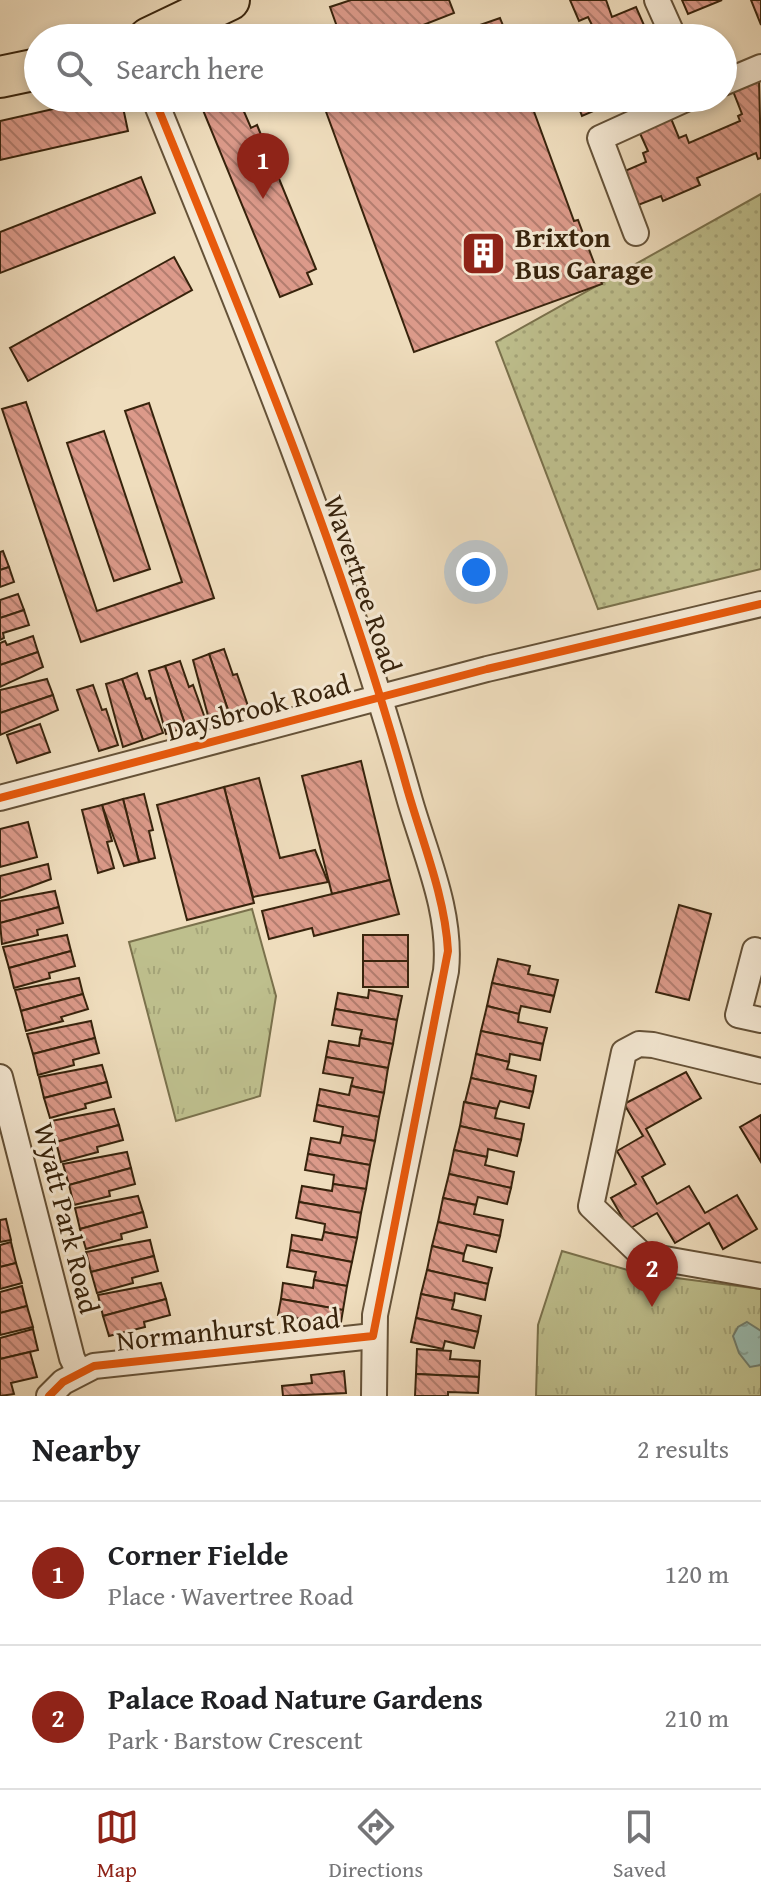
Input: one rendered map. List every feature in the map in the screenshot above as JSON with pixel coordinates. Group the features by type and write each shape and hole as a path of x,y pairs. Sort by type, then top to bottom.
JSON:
{"highway":[{"path":"178,24 229,0"},
{"path":"0,77 24,72"}],"street":[{"path":"657,0 668,24"},
{"path":"737,77 761,67"},
{"name":"Wavertree Road","path":"160,112 242,313 380,698 442,910 448,951 373,1336 374,1396"},
{"path":"636,233 600,138 657,112"},
{"name":"Daysbrook Road","path":"0,798 380,698 761,604"},
{"path":"755,950 738,1015 761,1020"},
{"path":"761,1071 653,1045 639,1044 624,1052 591,1206 642,1255 761,1276"},
{"name":"Wyatt Park Road","path":"0,1077 72,1358 79,1372"},
{"name":"Normanhurst Road","path":"49,1396 79,1372 111,1363 373,1336"}],"green space":[{"path":"761,194 761,569 598,609 496,342"},
{"path":"252,909 276,996 260,1096 176,1121 129,942"},
{"path":"562,1251 638,1273 761,1289 761,1396 536,1396 538,1325"}],"water":[{"path":"747,1322 761,1331 761,1365 750,1367 739,1353 733,1336 738,1327"}],"building":[{"path":"351,0 449,0 454,13 426,24 336,24 330,7"},
{"path":"570,0 606,0 612,17 636,7 643,24 592,24 588,17 579,21"},
{"path":"682,0 722,0 688,14"},
{"path":"751,0 761,0 761,25"},
{"path":"500,18 502,24 483,24"},
{"path":"759,80 761,158 758,159 756,153 697,178 700,185 663,201 661,196 633,207 618,174 646,162 643,153 648,151 638,129 670,116 679,138 686,135 689,143 740,121 738,116 742,114 737,89"},
{"path":"40,112 124,112 128,131 0,160 0,121"},
{"path":"204,112 244,112 251,128 257,125 316,269 307,273 312,284 280,297"},
{"name":"Brixton Bus Garage","path":"326,112 534,112 574,221 578,220 602,284 414,352"},
{"path":"141,177 155,213 0,273 0,232"},
{"path":"174,257 192,290 28,381 10,348"},
{"path":"26,402 97,611 182,582 125,411 149,403 214,598 81,642 2,409"},
{"path":"104,431 150,569 114,581 67,443"},
{"path":"3,551 9,567 0,570 0,552"},
{"path":"9,567 14,582 0,587 0,570"},
{"path":"18,594 24,610 0,618 0,600"},
{"path":"24,610 29,625 3,633 4,638 0,640 0,618"},
{"path":"33,636 38,652 0,665 0,643 5,641 7,645"},
{"path":"224,649 249,709 230,716 209,654"},
{"path":"38,652 43,667 0,687 0,665"},
{"path":"209,654 230,716 210,723 193,660"},
{"path":"180,661 206,721 186,727 165,666"},
{"path":"165,666 186,727 166,734 149,671"},
{"path":"137,673 163,733 143,740 122,679"},
{"path":"47,679 53,695 0,713 0,690"},
{"path":"122,679 143,740 123,747 106,684"},
{"path":"93,685 102,710 106,709 118,745 99,751 77,690"},
{"path":"53,695 58,710 0,735 0,713"},
{"path":"40,724 50,752 17,763 7,735"},
{"path":"361,761 390,880 332,894 302,776"},
{"path":"259,778 280,858 315,850 328,882 253,897 224,787"},
{"path":"224,787 254,903 187,920 157,805"},
{"path":"144,794 153,830 149,831 155,858 139,862 123,799"},
{"path":"123,799 139,862 124,866 102,805"},
{"path":"102,805 112,841 107,842 114,868 98,873 82,810"},
{"path":"28,822 37,857 0,867 0,829"},
{"path":"48,864 51,879 0,898 0,876"},
{"path":"390,880 399,914 314,936 312,928 269,939 262,911"},
{"path":"55,891 59,907 0,923 0,901"},
{"path":"679,905 711,914 689,1000 656,992"},
{"path":"59,907 63,923 37,930 38,935 2,944 0,923"},
{"path":"67,935 71,951 9,968 3,947"},
{"path":"363,935 408,935 408,961 363,961"},
{"path":"71,951 75,966 49,973 50,978 14,988 9,968"},
{"path":"498,959 530,966 528,974 558,980 554,996 492,983"},
{"path":"363,961 408,961 408,987 363,987"},
{"path":"79,978 83,994 21,1011 15,990"},
{"path":"492,983 554,996 550,1012 521,1006 519,1014 487,1006"},
{"path":"369,990 402,996 397,1020 335,1009 338,993 368,998"},
{"path":"83,994 88,1009 61,1017 63,1021 26,1031 21,1011"},
{"path":"487,1006 519,1014 518,1022 547,1028 543,1044 481,1031"},
{"path":"335,1009 397,1020 393,1044 360,1038 362,1030 332,1025"},
{"path":"91,1021 95,1038 33,1054 27,1034"},
{"path":"481,1031 543,1044 540,1060 510,1054 509,1062 476,1054"},
{"path":"95,1038 99,1053 73,1060 74,1065 38,1075 33,1054"},
{"path":"360,1038 393,1044 388,1068 326,1057 329,1041 359,1046"},
{"path":"476,1054 509,1062 507,1069 536,1076 533,1092 471,1078"},
{"path":"326,1057 388,1068 384,1093 351,1086 353,1078 323,1073"},
{"path":"102,1065 107,1082 44,1098 39,1077"},
{"path":"686,1072 701,1098 646,1129 665,1164 642,1177 657,1204 689,1186 705,1213 737,1195 757,1229 723,1249 709,1223 675,1243 657,1213 629,1229 611,1198 636,1184 617,1151 643,1136 624,1104"},
{"path":"471,1078 533,1092 529,1108 500,1101 497,1109 465,1102"},
{"path":"107,1082 111,1097 50,1118 44,1098"},
{"path":"351,1086 384,1093 379,1117 317,1105 320,1089 349,1095"},
{"path":"464,1102 497,1109 495,1118 524,1124 521,1140 460,1126"},
{"path":"317,1105 379,1117 375,1141 342,1135 343,1127 314,1121"},
{"path":"114,1109 119,1125 56,1142 51,1121"},
{"path":"761,1115 761,1162 740,1127"},
{"path":"119,1125 123,1140 97,1147 98,1152 61,1162 56,1142"},
{"path":"460,1126 521,1140 517,1156 488,1149 487,1157 454,1150"},
{"path":"342,1135 375,1141 370,1165 308,1154 311,1138 340,1143"},
{"path":"454,1150 487,1157 485,1165 514,1172 511,1188 449,1174"},
{"path":"127,1152 131,1168 69,1185 63,1164"},
{"path":"308,1154 370,1165 366,1189 333,1184 334,1175 305,1170"},
{"path":"131,1168 135,1184 109,1191 110,1196 74,1205 69,1185"},
{"path":"449,1174 511,1188 507,1204 478,1197 476,1205 443,1198"},
{"path":"333,1184 366,1189 361,1213 299,1202 302,1186 332,1191"},
{"path":"138,1196 143,1212 80,1229 75,1208"},
{"path":"443,1198 476,1205 474,1214 503,1220 500,1236 438,1222"},
{"path":"299,1202 361,1213 357,1238 324,1232 325,1224 296,1218"},
{"path":"143,1212 147,1227 121,1234 122,1239 86,1249 80,1229"},
{"path":"6,1219 11,1240 0,1242 0,1220"},
{"path":"438,1222 500,1236 496,1252 467,1245 464,1254 432,1246"},
{"path":"324,1232 357,1238 352,1262 290,1250 292,1235 322,1240"},
{"path":"150,1240 154,1256 91,1272 86,1252"},
{"path":"11,1242 16,1263 0,1267 0,1245"},
{"path":"432,1246 464,1254 463,1261 492,1268 488,1284 427,1270"},
{"path":"290,1250 352,1262 347,1286 314,1280 316,1272 287,1267"},
{"path":"154,1256 158,1271 132,1278 133,1283 97,1293 91,1272"},
{"path":"16,1263 22,1283 0,1289 0,1267"},
{"path":"427,1270 488,1284 485,1300 455,1293 454,1301 421,1294"},
{"path":"314,1280 347,1286 343,1310 281,1299 283,1283 313,1288"},
{"path":"161,1283 166,1299 103,1316 98,1295"},
{"path":"22,1286 27,1306 0,1313 0,1292"},
{"path":"421,1294 454,1301 452,1309 481,1316 478,1332 416,1318"},
{"path":"166,1299 170,1315 144,1322 145,1327 109,1336 103,1316"},
{"path":"281,1299 343,1310 339,1334 306,1328 307,1320 278,1315"},
{"path":"27,1306 33,1327 0,1335 0,1313"},
{"path":"416,1318 478,1332 474,1348 445,1341 443,1349 411,1342"},
{"path":"33,1329 38,1350 0,1359 0,1338"},
{"path":"417,1349 451,1351 450,1359 480,1361 479,1377 416,1374"},
{"path":"30,1352 37,1377 11,1383 14,1394 0,1396 0,1359"},
{"path":"344,1371 346,1393 283,1396 282,1386 312,1383 311,1375"},
{"path":"416,1374 479,1377 478,1393 448,1392 448,1396 415,1396"}],"cycle path":[{"path":"49,1396 63,1382 94,1366 373,1336 448,951 442,908 431,865 351,607 289,436 160,112"},
{"path":"0,798 487,669 761,604"}],"place":[{"name":"Corner Fielde","path":"263,199"},
{"name":"Brixton Bus Garage","path":"484,253"},
{"name":"Palace Road Nature Gardens","path":"652,1307"}]}
